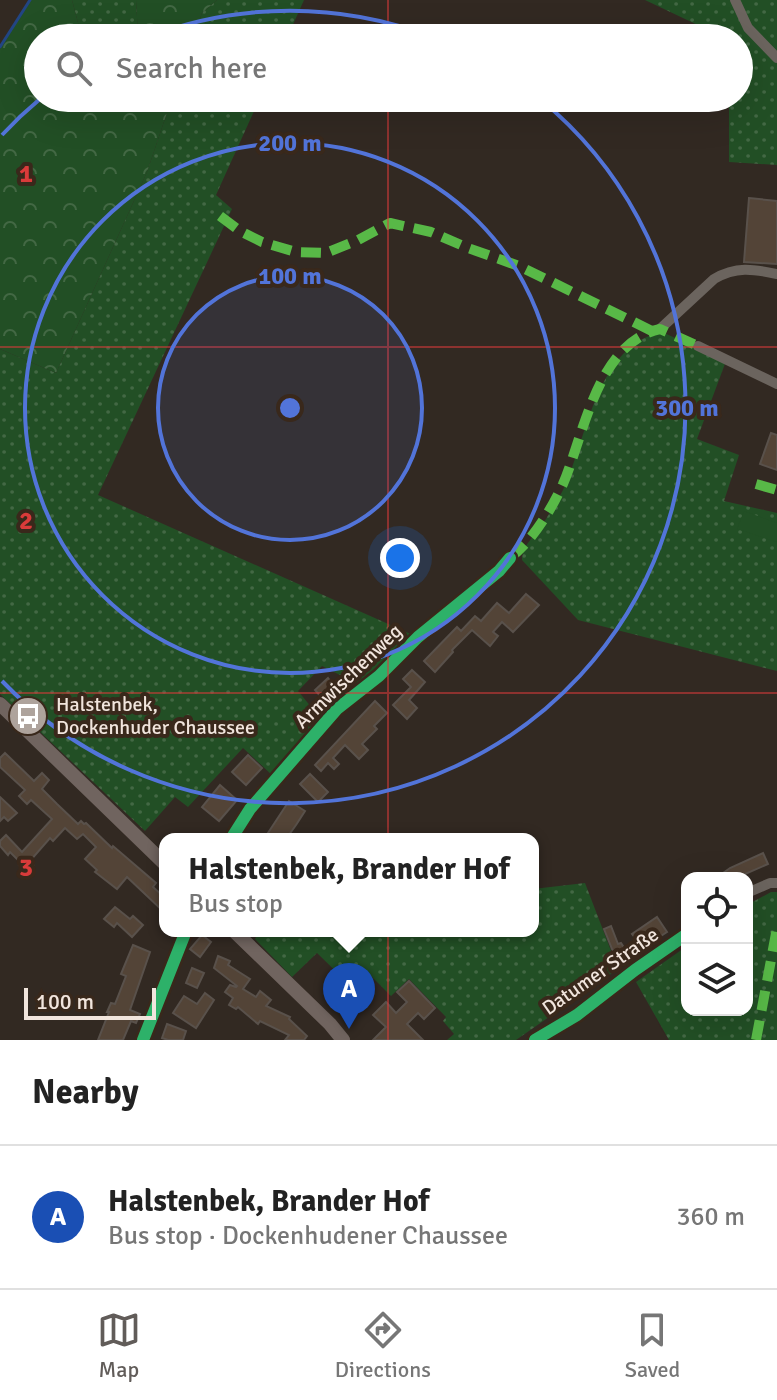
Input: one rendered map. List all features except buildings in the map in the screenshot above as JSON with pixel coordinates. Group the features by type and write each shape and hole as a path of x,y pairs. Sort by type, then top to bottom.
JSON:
{"main road":[{"path":"0,704 159,858"},
{"path":"240,937 343,1040"}],"street":[{"path":"735,0 746,24"},
{"path":"753,33 777,58"},
{"path":"660,329 724,273 743,269 777,274"},
{"path":"698,346 777,384"},
{"name":"Armwischenweg","path":"235,833 250,809 337,709 379,676 418,637 499,571 510,558"},
{"path":"753,890 777,883"},
{"path":"143,1040 184,937"},
{"name":"Datumer Straße","path":"535,1040 577,1015 681,938"}],"green space":[{"path":"30,0 72,0 78,24 24,24 24,112 167,112 147,172 56,373 0,349 0,49"},
{"path":"72,0 136,0 137,24 78,24"},
{"path":"136,0 217,0 202,13 198,24 137,24"},
{"path":"217,0 304,0 293,24 198,24 202,13"},
{"path":"645,0 777,0 777,165 729,162 729,112 753,112 753,24 696,24"},
{"path":"167,112 254,112 216,195 232,209 98,495 413,635 360,685 322,666 298,691 321,719 272,775 243,748 188,807 175,797 145,831 0,694 0,349 56,373 147,172"},
{"path":"662,332 726,361 697,439 739,455 724,501 777,513 777,671 578,620 522,560 527,545 565,486 597,396 609,374 623,355 640,340"},
{"path":"744,511 777,523 777,542 737,529"},
{"path":"585,883 618,969 516,1040 447,1040 454,1034 443,1021 446,1017 409,979 391,996 366,971 350,985 317,953 292,977 255,939 539,937 539,888"},
{"path":"777,892 777,1040 669,1040 636,982 681,950 681,1016 753,1016 753,902"}],"waterway":[{"path":"0,47 30,0"}],"marked path":[{"path":"220,216 262,242 296,252 326,253 390,223 431,232 519,266 652,331"},
{"path":"510,558 534,534 553,504 596,393 621,352 639,338 660,329 698,346"},
{"path":"756,484 777,490"},
{"path":"756,1040 777,928"}],"cycle path":[{"path":"235,833 250,809 337,709 379,676 418,637 499,571 510,558"},
{"path":"143,1040 184,937"},
{"path":"535,1040 577,1015 681,938"}],"place":[{"name":"Halstenbek, Dockenhuder Chaussee","path":"28,716"},
{"name":"Halstenbek, Brander Hof","path":"349,1029"}]}
